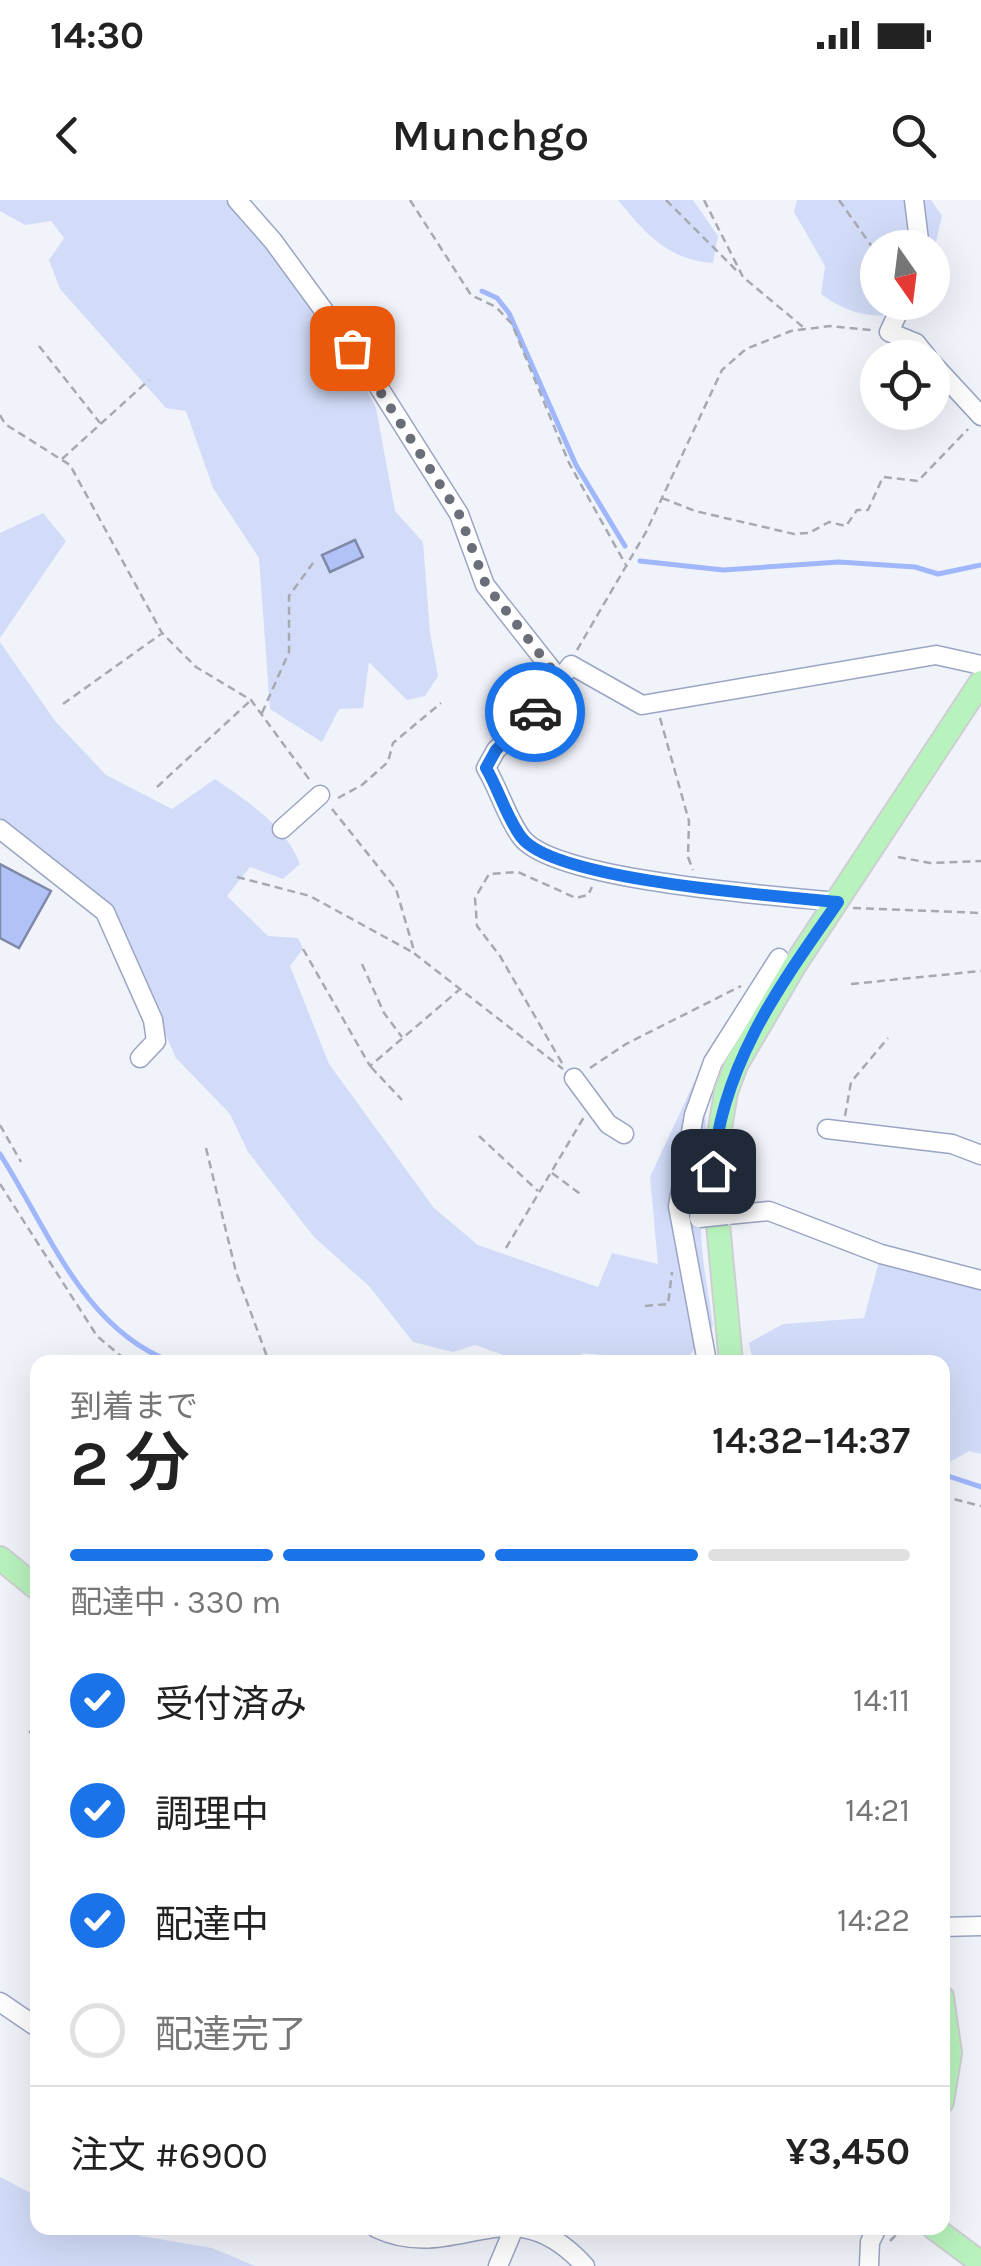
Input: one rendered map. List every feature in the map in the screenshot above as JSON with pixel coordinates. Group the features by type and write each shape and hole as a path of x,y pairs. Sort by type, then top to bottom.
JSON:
{"main road":[{"path":"730,1355 713,1171 716,1131 736,1064 796,963 981,679"},
{"path":"0,1558 30,1582"},
{"path":"944,2235 981,2262"}],"street":[{"path":"236,200 273,240 371,376 459,514 486,585 566,673 642,704 936,654 981,679"},
{"path":"914,200 918,230"},
{"path":"895,320 889,332 909,340"},
{"path":"950,383 981,418"},
{"path":"566,673 533,715 496,750 486,768 522,838 545,856 684,887 838,902"},
{"path":"282,829 324,799"},
{"path":"0,829 106,912 154,1020 156,1041 140,1058"},
{"path":"706,1355 678,1206 694,1115 713,1062 779,958"},
{"path":"574,1078 608,1124 624,1134"},
{"path":"826,1129 952,1144 981,1155"},
{"path":"679,1220 768,1211 881,1254 981,1280"},
{"path":"950,1927 981,1926"},
{"path":"0,2002 30,2023"},
{"path":"389,2235 410,2247 442,2250 491,2235"},
{"path":"498,2266 511,2235"},
{"path":"545,2235 568,2247 585,2266"},
{"path":"869,2266 874,2235"}],"path":[{"path":"410,200 471,295 496,307 512,324 569,463 627,568"},
{"path":"666,200 743,278 804,328"},
{"path":"704,200 743,278"},
{"path":"839,200 860,230"},
{"path":"566,673 582,637 627,568 722,370 746,349 804,328 830,326 889,332"},
{"path":"39,346 101,424"},
{"path":"60,460 149,380"},
{"path":"0,415 5,424 70,466 162,633 196,667 251,700 262,714 396,889 415,954"},
{"path":"662,498 696,511 794,534 809,533 820,524 846,526 857,510 868,510 873,505 882,477 918,481 953,440 981,418"},
{"path":"262,714 289,652 290,596 313,563"},
{"path":"63,704 162,633"},
{"path":"158,788 251,700"},
{"path":"324,799 362,785 388,762 393,743 441,703"},
{"path":"656,704 689,820 688,857 695,873"},
{"path":"898,857 930,863 981,861"},
{"path":"237,876 310,896 415,954 566,1071 545,1030 477,926 475,898 489,874 518,872 576,898 588,895 604,869"},
{"path":"838,902 862,912 981,913"},
{"path":"303,949 370,1066 402,1100"},
{"path":"362,964 384,1014 402,1038"},
{"path":"851,984 981,972"},
{"path":"574,1078 626,1044 742,986 750,974"},
{"path":"370,1066 460,989"},
{"path":"850,1131 843,1112 852,1082 888,1038"},
{"path":"506,1248 592,1102"},
{"path":"0,1125 21,1162"},
{"path":"479,1136 540,1192"},
{"path":"206,1148 236,1272 266,1355"},
{"path":"551,1172 583,1196"},
{"path":"0,1184 97,1336 120,1355"},
{"path":"644,1306 668,1304 672,1270"},
{"path":"950,1498 981,1506"},
{"path":"886,2250 897,2235"}],"shaded area":[{"path":"0,200 229,200 286,269 346,353 376,408 395,511 423,542 430,633 438,676 425,696 407,700 369,662 363,708 339,709 322,742 270,709 259,558 213,488 186,411 166,408 60,289 49,260 64,238 51,221 25,225 0,211"},
{"path":"618,200 693,200 718,236 713,263 683,257 659,243"},
{"path":"797,200 931,200 942,216 939,230 860,230 860,313 821,294 825,266 794,212"},
{"path":"43,513 66,541 0,638 0,533"},
{"path":"0,642 55,721 106,775 172,809 215,779 264,816 285,838 300,864 283,879 250,867 227,896 268,936 298,938 303,949 290,966 329,1064 434,1208 478,1245 598,1287 612,1253 658,1264 650,1177 697,1076 703,1093 706,1132 702,1244 713,1326 690,1355 504,1355 475,1345 453,1352 413,1342 369,1286 314,1237 248,1152 230,1114 176,1058 110,909 0,818"},
{"path":"881,1254 981,1280 981,1454 969,1451 950,1462 950,1355 752,1355 749,1343 783,1324 864,1318"},
{"path":"0,2177 30,2192 30,2235 138,2235 212,2248 255,2266 0,2266"}],"building":[{"path":"355,540 363,557 330,572 322,555"},
{"path":"0,864 51,891 19,948 0,938"}],"waterway":[{"path":"482,291 497,298 509,313 576,465 625,546"},
{"path":"640,561 723,570 839,562 915,567 938,574 981,565"},
{"path":"0,1154 52,1244 91,1301 114,1326 158,1355"},
{"path":"950,1477 981,1487"}],"way so far":[{"path":"352,348 459,514 486,585 560,680 535,712"}],"route":[{"path":"535,712 496,750 486,768 522,838 545,856 684,887 838,902 796,963 736,1064 716,1131 713,1171"}]}
